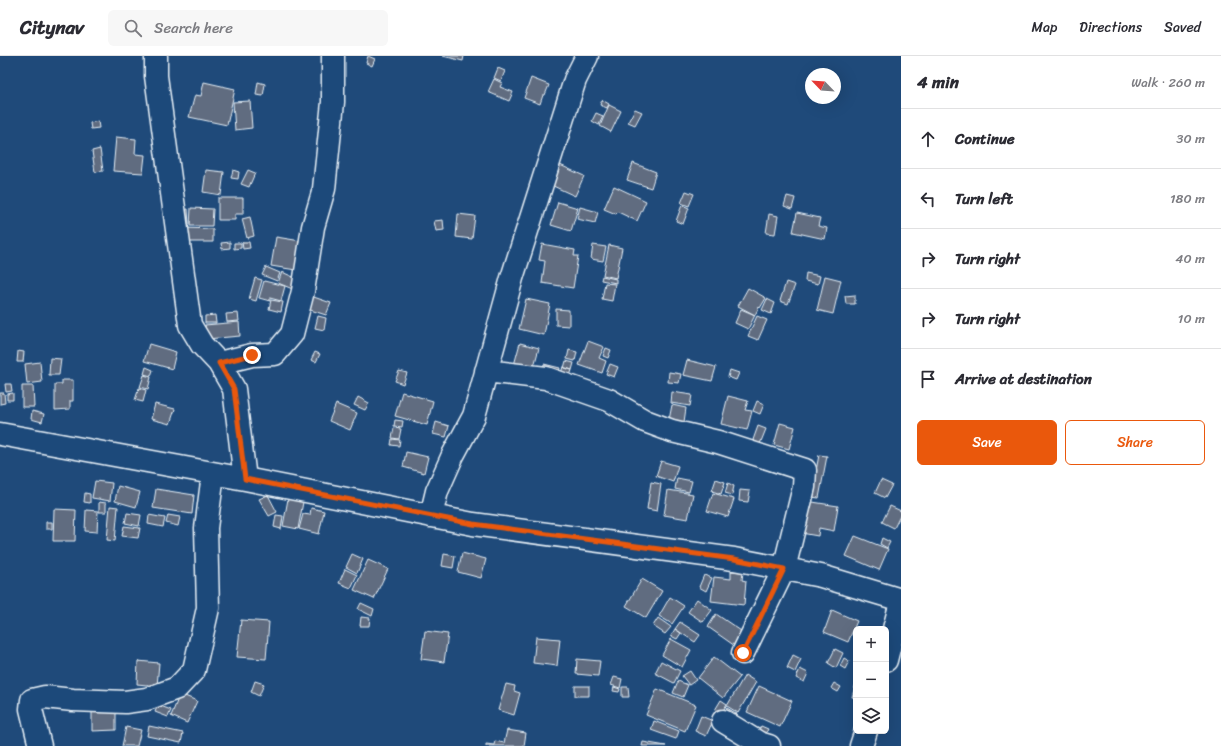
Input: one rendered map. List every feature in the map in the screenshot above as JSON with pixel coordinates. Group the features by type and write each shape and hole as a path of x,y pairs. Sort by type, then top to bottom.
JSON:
{"street":[{"path":"156,56 156,76 190,325 202,345 219,363 234,389 245,479"},
{"path":"219,363 252,355 275,354 292,334 303,291 313,227 324,189 333,102 333,56"},
{"path":"432,516 437,491 453,455 474,416 512,278 575,80 587,56"},
{"path":"486,371 546,378 609,400 645,421 718,442 805,470 804,487 784,569 743,653"},
{"path":"0,434 245,479 473,524 734,559 821,576 901,601 889,648"},
{"path":"40,746 31,709 32,700 45,697 73,700 125,702 148,699 177,688 194,670 208,608 206,528 213,474"},
{"path":"722,721 759,743 769,746"},
{"path":"861,746 865,734"}],"building":[{"path":"368,56 375,59 372,66 366,63"},
{"path":"443,56 464,56 463,61"},
{"path":"498,68 505,71 501,81 494,78"},
{"path":"531,78 549,85 540,104 524,98"},
{"path":"494,79 502,83 500,87 513,92 509,101 488,92"},
{"path":"204,82 235,89 227,125 189,117 195,95 201,96"},
{"path":"258,82 265,84 263,96 256,95"},
{"path":"602,100 609,104 607,108 600,105"},
{"path":"250,101 252,128 235,130 233,102"},
{"path":"609,105 621,111 611,132 600,126"},
{"path":"635,109 642,112 635,125 628,122"},
{"path":"596,113 603,116 599,125 592,121"},
{"path":"98,121 99,128 91,129 90,123"},
{"path":"116,137 136,139 135,154 145,155 143,173 113,171"},
{"path":"100,149 103,171 95,172 92,151"},
{"path":"633,163 656,172 651,188 627,180"},
{"path":"560,165 584,176 575,196 551,185"},
{"path":"206,170 224,172 221,195 203,192"},
{"path":"233,170 239,172 238,179 231,178"},
{"path":"248,170 255,173 249,187 241,184"},
{"path":"614,186 646,201 637,221 618,212 616,214 604,209"},
{"path":"686,191 694,194 689,206 681,203"},
{"path":"787,196 795,198 792,209 784,206"},
{"path":"218,198 243,198 243,214 235,214 235,220 218,220"},
{"path":"558,202 578,208 571,231 551,225"},
{"path":"682,205 689,208 683,224 676,221"},
{"path":"580,207 598,212 595,223 577,219"},
{"path":"191,208 213,209 212,226 190,226"},
{"path":"188,209 189,225 183,225 183,210"},
{"path":"797,213 820,218 818,226 827,228 825,239 793,232"},
{"path":"458,214 475,216 472,239 456,237"},
{"path":"769,214 778,216 775,234 766,233"},
{"path":"250,217 254,236 247,238 242,219"},
{"path":"443,220 444,230 436,231 434,221"},
{"path":"184,228 213,229 213,242 184,242"},
{"path":"276,237 301,241 296,270 271,266"},
{"path":"230,242 230,248 222,249 221,243"},
{"path":"242,242 249,242 250,248 243,249"},
{"path":"234,243 241,243 241,248 234,249"},
{"path":"542,244 575,250 574,256 578,256 573,288 542,283 545,261 539,260"},
{"path":"593,245 606,247 603,261 591,259"},
{"path":"609,245 622,248 616,278 603,275"},
{"path":"266,267 280,273 277,281 262,275"},
{"path":"282,272 300,280 295,290 278,283"},
{"path":"806,273 820,276 818,284 805,281"},
{"path":"602,276 616,279 616,283 601,280"},
{"path":"825,276 841,280 833,314 817,310"},
{"path":"255,278 262,280 256,301 249,299"},
{"path":"264,281 285,286 281,301 270,298 270,301 259,298"},
{"path":"786,282 795,285 788,304 780,301"},
{"path":"605,283 615,284 612,301 602,299"},
{"path":"748,288 766,298 755,315 738,306"},
{"path":"305,294 331,303 326,315 301,307"},
{"path":"855,295 855,304 846,304 845,296"},
{"path":"526,299 550,304 544,335 519,329"},
{"path":"767,299 775,303 771,314 762,310"},
{"path":"271,300 283,302 281,312 269,309"},
{"path":"556,309 569,310 569,326 556,325"},
{"path":"741,309 755,315 748,329 735,323"},
{"path":"238,313 239,321 227,322 226,314"},
{"path":"215,315 216,323 205,323 205,316"},
{"path":"318,316 326,318 324,330 315,328"},
{"path":"757,316 767,320 758,340 748,336"},
{"path":"239,322 240,336 207,339 205,325"},
{"path":"588,341 604,347 599,358 606,361 602,373 579,365"},
{"path":"520,343 539,348 533,370 514,365"},
{"path":"149,344 176,352 172,369 144,361"},
{"path":"606,348 611,350 608,358 603,356"},
{"path":"569,350 577,352 575,361 567,359"},
{"path":"18,351 24,352 23,362 17,362"},
{"path":"315,352 320,354 316,362 311,360"},
{"path":"50,358 61,359 59,375 49,375"},
{"path":"687,360 716,367 712,381 683,375"},
{"path":"566,361 574,363 572,370 564,368"},
{"path":"40,362 42,382 27,384 25,364"},
{"path":"544,364 560,368 558,375 542,371"},
{"path":"610,364 618,367 614,377 606,374"},
{"path":"146,367 153,370 151,376 144,374"},
{"path":"563,367 572,370 569,379 560,376"},
{"path":"730,370 739,373 736,380 728,377"},
{"path":"399,371 407,373 403,384 395,381"},
{"path":"669,372 681,374 679,383 668,382"},
{"path":"144,375 151,377 148,389 140,387"},
{"path":"62,380 73,380 73,401 70,401 70,409 55,410 55,384 62,384"},
{"path":"5,384 11,384 12,391 6,392"},
{"path":"22,386 33,386 34,407 22,407"},
{"path":"139,388 146,390 143,402 135,400"},
{"path":"402,392 433,401 427,425 395,416"},
{"path":"672,392 692,395 690,406 671,403"},
{"path":"0,393 4,393 5,403 0,404"},
{"path":"13,393 13,400 7,400 7,394"},
{"path":"728,396 748,401 745,410 752,411 747,430 721,424"},
{"path":"358,397 369,403 365,410 354,405"},
{"path":"757,401 764,404 760,414 753,411"},
{"path":"155,404 175,409 170,424 151,419"},
{"path":"336,404 357,413 350,430 329,421"},
{"path":"672,405 686,408 684,422 669,420"},
{"path":"32,411 44,414 42,422 31,419"},
{"path":"395,420 403,421 402,427 394,426"},
{"path":"436,422 449,426 446,437 433,434"},
{"path":"780,423 795,427 789,449 774,445"},
{"path":"758,426 766,429 760,444 753,440"},
{"path":"394,428 401,429 399,439 392,438"},
{"path":"392,439 400,440 399,446 391,445"},
{"path":"406,452 428,457 424,473 403,467"},
{"path":"819,455 827,456 819,498 811,497"},
{"path":"661,461 678,466 673,482 656,476"},
{"path":"677,478 692,481 689,492 675,489"},
{"path":"716,479 725,482 721,494 712,491"},
{"path":"881,480 892,485 885,498 875,493"},
{"path":"95,481 112,483 110,501 92,498"},
{"path":"651,482 661,484 657,511 647,509"},
{"path":"728,483 734,486 732,495 725,493"},
{"path":"118,486 140,492 136,507 115,501"},
{"path":"156,489 194,495 192,514 153,508"},
{"path":"668,490 693,494 688,519 664,515"},
{"path":"740,490 750,491 748,502 739,501"},
{"path":"85,493 90,494 90,503 84,502"},
{"path":"713,493 734,499 728,517 707,511"},
{"path":"268,495 277,512 269,516 259,499"},
{"path":"288,499 303,502 298,529 283,526"},
{"path":"806,501 838,506 834,531 819,528 818,536 801,533"},
{"path":"99,502 106,503 106,512 99,512"},
{"path":"110,506 118,507 115,541 107,540"},
{"path":"890,506 901,511 894,528 882,522"},
{"path":"311,508 324,511 319,534 299,529 303,514 310,515"},
{"path":"54,509 76,510 75,541 53,541"},
{"path":"86,510 98,511 97,532 85,531"},
{"path":"127,513 141,515 139,526 125,523"},
{"path":"149,515 165,518 163,527 148,524"},
{"path":"168,515 180,517 178,526 166,523"},
{"path":"276,515 283,516 281,529 274,527"},
{"path":"46,522 52,522 52,529 46,529"},
{"path":"124,526 140,528 138,538 122,536"},
{"path":"855,536 888,549 879,570 846,556"},
{"path":"882,538 890,542 887,548 880,544"},
{"path":"462,553 486,559 481,578 458,572"},
{"path":"352,554 363,559 357,573 346,567"},
{"path":"444,554 455,556 453,568 442,566"},
{"path":"368,560 388,569 374,599 354,590"},
{"path":"345,569 357,575 351,588 339,583"},
{"path":"731,571 743,572 742,580 746,581 744,605 711,601 714,577 731,579"},
{"path":"704,575 712,578 706,591 699,587"},
{"path":"642,579 662,591 646,618 626,606"},
{"path":"670,597 684,606 672,624 659,616"},
{"path":"697,599 712,610 703,622 688,612"},
{"path":"361,603 374,609 372,616 358,609"},
{"path":"832,610 857,621 855,626 853,626 853,630 848,642 824,632"},
{"path":"716,614 744,633 735,646 708,627"},
{"path":"361,617 370,618 369,626 360,626"},
{"path":"658,618 671,627 665,634 653,626"},
{"path":"241,620 269,622 266,659 237,657"},
{"path":"680,622 700,635 695,642 675,629"},
{"path":"675,629 681,633 677,639 671,636"},
{"path":"425,631 448,634 444,662 421,659"},
{"path":"536,637 560,639 557,666 533,663"},
{"path":"671,639 691,650 682,667 662,655"},
{"path":"835,649 843,653 836,668 828,663"},
{"path":"793,655 801,659 795,672 787,668"},
{"path":"714,657 740,677 723,698 698,678"},
{"path":"844,658 849,661 845,669 840,666"},
{"path":"577,659 600,661 598,676 576,674"},
{"path":"138,661 159,663 157,686 137,684"},
{"path":"661,661 680,671 674,683 655,673"},
{"path":"800,669 808,673 804,682 796,678"},
{"path":"690,671 696,680 689,685 682,676"},
{"path":"745,675 756,682 738,713 727,706"},
{"path":"614,677 622,679 620,688 611,685"},
{"path":"255,681 264,684 259,696 251,692"},
{"path":"678,681 688,685 683,697 673,693"},
{"path":"834,683 841,687 838,692 831,688"},
{"path":"506,684 515,686 514,691 520,693 514,715 498,710"},
{"path":"575,686 589,686 589,696 575,696"},
{"path":"759,686 792,701 780,727 747,712"},
{"path":"614,687 620,689 619,692 613,691"},
{"path":"622,687 628,687 629,697 622,697"},
{"path":"657,689 696,705 685,731 646,715"},
{"path":"180,694 197,701 187,723 171,716"},
{"path":"721,700 727,704 721,714 715,710"},
{"path":"158,705 171,710 168,717 155,712"},
{"path":"727,708 737,714 732,721 722,715"},
{"path":"92,709 116,709 116,730 92,731"},
{"path":"701,716 713,721 706,736 695,731"},
{"path":"654,721 679,731 676,739 651,730"},
{"path":"149,726 183,733 181,743 147,736"},
{"path":"761,726 768,729 765,735 758,732"},
{"path":"126,727 141,730 137,746 122,746"},
{"path":"507,730 526,733 524,746 486,746 486,744 494,745 495,741 504,743"},
{"path":"643,742 666,746 642,746"}],"route":[{"path":"252,355 219,363 234,389 245,479 473,524 734,559 784,569 743,653"}]}
